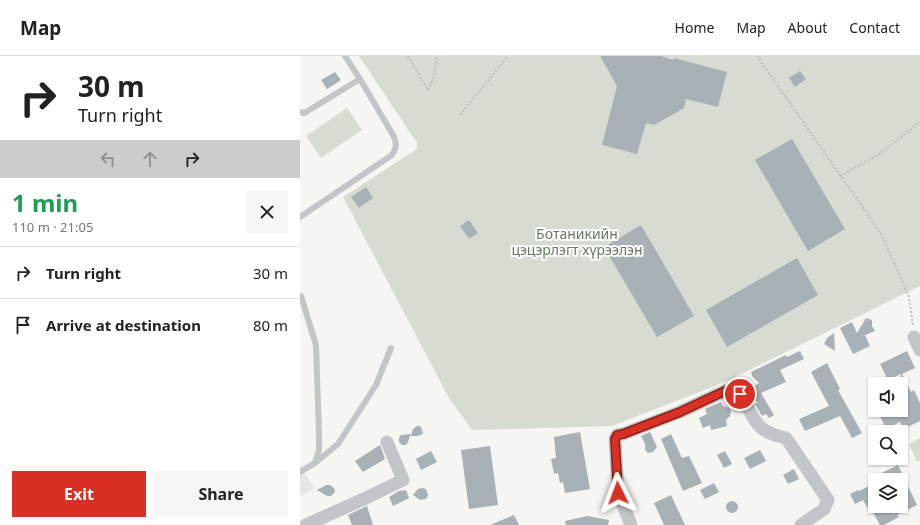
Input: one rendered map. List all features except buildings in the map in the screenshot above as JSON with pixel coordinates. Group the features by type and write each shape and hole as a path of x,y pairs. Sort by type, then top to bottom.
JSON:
{"street":[{"path":"914,337 920,350"},
{"path":"631,525 618,493 615,439 617,435 680,412 727,390 740,394 755,421 761,428 772,435 786,438 828,500 824,509 801,525"},
{"path":"306,525 324,521 403,480 387,442"}],"lane":[{"path":"300,217 392,155 396,148 396,142 393,135 345,56"},
{"path":"300,112 306,112 360,79"},
{"path":"301,296 316,345 319,450 315,463"},
{"path":"300,472 315,463 338,444 376,385 391,348"}],"path":[{"path":"408,56 428,90 434,77 437,56"},
{"path":"460,115 508,56"},
{"path":"757,56 882,235 909,297 914,337"},
{"path":"840,176 878,155 920,122"}],"shaded area":[{"path":"300,466 315,488 300,497"}],"green space":[{"name":"Ботаникийн цэцэрлэгт хүрээлэн","path":"359,56 920,56 920,286 725,382 612,426 472,430 449,398 343,197 417,149 417,143"},
{"path":"347,108 362,130 321,158 306,136"},
{"path":"920,438 920,460 917,462 909,444"}],"route":[{"path":"618,493 615,439 617,435 680,412 727,390 740,394"}]}
